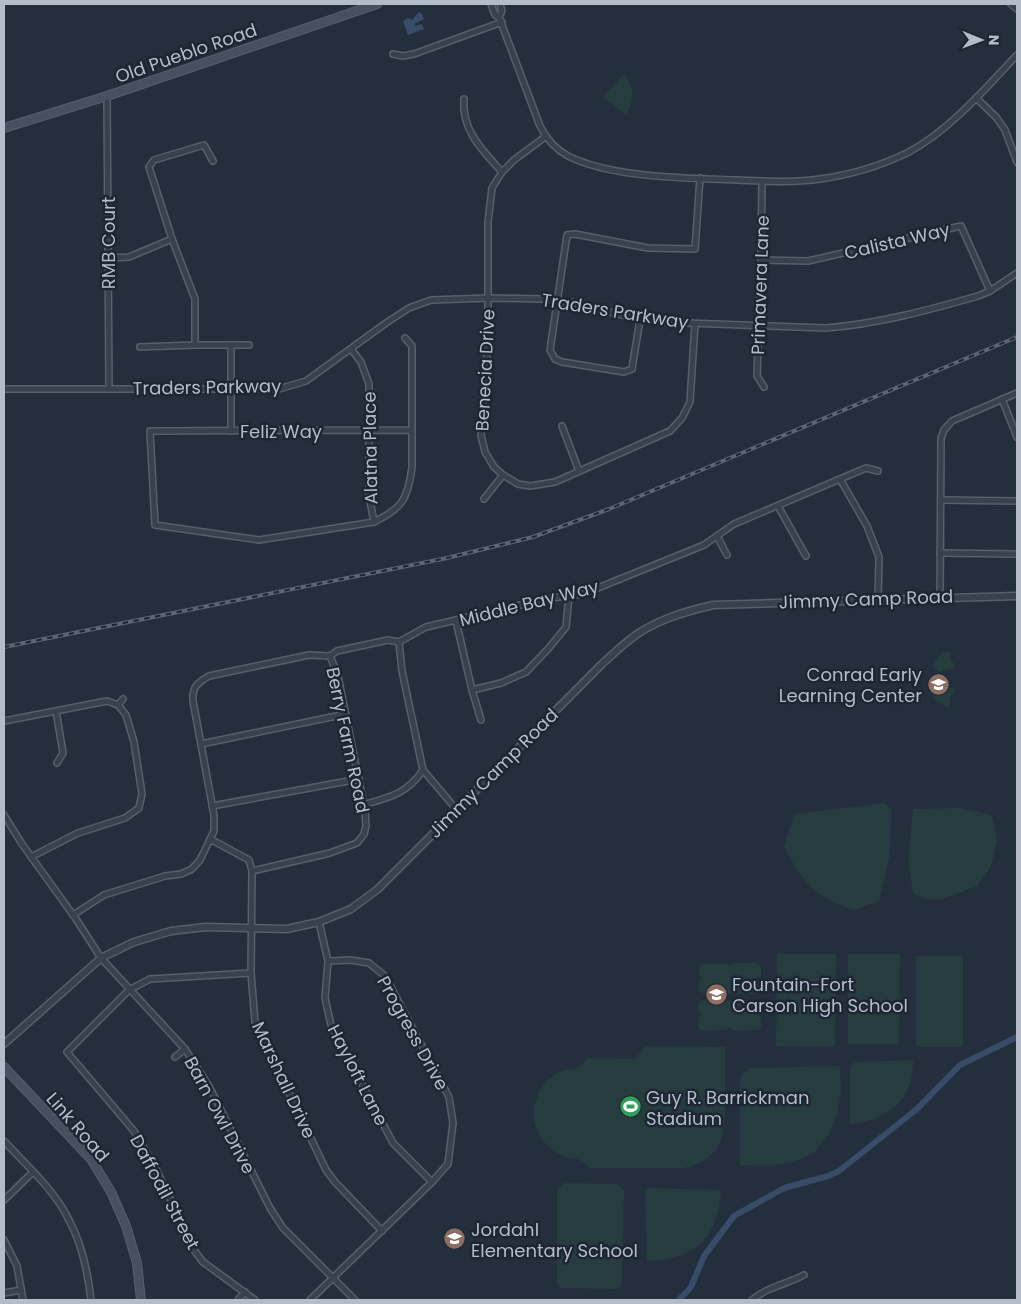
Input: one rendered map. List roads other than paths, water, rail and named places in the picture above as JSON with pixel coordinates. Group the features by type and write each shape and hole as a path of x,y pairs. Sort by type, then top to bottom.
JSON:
{"main road":[{"name":"Old Pueblo Road","path":"4,128 107,96 377,4"},
{"name":"Link Road","path":"4,1067 91,1159 111,1192 126,1226 137,1263 141,1300"}],"street":[{"path":"490,4 495,16 501,20"},
{"path":"500,4 502,11 501,20 545,137 566,155 580,161 616,170 700,178 793,181 820,179 868,168 908,152 934,136 976,98 1017,55"},
{"path":"1011,4 1017,9"},
{"path":"393,54 403,56 414,54 501,20"},
{"name":"RMB Court","path":"107,96 109,389"},
{"path":"976,98 1005,130 1017,162"},
{"path":"464,99 463,110 472,136 484,153 502,172"},
{"name":"Benecia Drive","path":"545,137 514,160 502,172 492,188 488,222 488,339 481,436 485,452 494,467 518,484 530,486 555,482 670,431 682,418 690,402 695,324"},
{"path":"195,345 195,299 172,239 149,167 154,160 204,145 213,161"},
{"path":"640,319 632,369 624,372 562,362 555,359 550,350 567,234 648,248 696,249 700,178"},
{"name":"Primavera Lane","path":"762,181 757,376 764,387"},
{"name":"Calista Way","path":"761,260 808,261 961,226 990,292"},
{"path":"108,258 129,257 172,239"},
{"name":"Traders Parkway","path":"109,389 279,389 306,381 409,308 431,300 489,298 556,301 576,303 658,322 826,328 848,326 954,303 990,292 1017,273"},
{"path":"374,522 388,515 402,503 409,486 412,467 412,346 405,338"},
{"path":"231,345 231,431"},
{"path":"140,347 249,345"},
{"name":"Alatna Place","path":"351,349 361,362 369,384 369,496 374,522"},
{"path":"4,389 109,389"},
{"path":"940,598 941,438 944,430 952,421 1017,393"},
{"path":"1002,400 1017,437"},
{"path":"562,426 580,471"},
{"name":"Feliz Way","path":"374,522 259,540 155,525 150,431 412,430"},
{"name":"Middle Bay Way","path":"399,642 426,627 550,598 583,594 704,545 734,524 866,468 878,471"},
{"path":"484,500 503,475"},
{"path":"840,479 867,526 879,557 878,599"},
{"path":"941,500 1017,502"},
{"path":"778,506 806,556"},
{"path":"717,536 727,555"},
{"path":"940,553 1017,554"},
{"path":"472,690 501,683 526,672 566,627 569,596"},
{"name":"Jimmy Camp Road","path":"4,1044 100,958 134,942 171,931 206,927 287,929 320,922 351,909 378,889 609,658 629,640 660,622 686,612 713,605 1017,596"},
{"path":"456,621 481,720"},
{"path":"330,656 337,651 388,640 399,642 402,671 423,770 456,809"},
{"name":"Berry Farm Road","path":"73,915 104,895 166,876 180,874 192,869 200,860 214,831 212,806 193,701 192,691 199,682 209,676 309,654 330,656 338,676 364,805 366,826 364,834 357,843 330,853 252,871"},
{"path":"118,705 123,699"},
{"path":"4,721 107,701 118,705 126,715 134,742 142,794 139,808 125,818 78,833 31,857"},
{"path":"56,711 63,754 57,763"},
{"path":"201,744 346,714"},
{"path":"364,805 395,796 416,781 423,770"},
{"path":"212,806 358,779"},
{"name":"Barn Owl Drive","path":"4,814 100,958 185,1049 210,1088 270,1208 284,1228 354,1300"},
{"path":"210,839 249,860 252,871"},
{"name":"Marshall Drive","path":"252,871 251,973 255,1022 326,1170 382,1231"},
{"name":"Hayloft Lane","path":"320,922 328,961 325,998 331,1025 393,1143 432,1182"},
{"name":"Progress Drive","path":"310,1300 432,1182 448,1164 453,1124 449,1097 386,976 369,964 351,960 328,961"},
{"name":"Daffodil Street","path":"251,973 150,979 129,990 67,1052 134,1131 155,1167 175,1209 185,1238 204,1262 255,1300"},
{"path":"175,1057 185,1049"},
{"path":"4,1141 33,1172 70,1221 88,1271 90,1300"},
{"path":"4,1200 33,1172"},
{"path":"4,1240 17,1266 23,1300"},
{"path":"752,1300 770,1288 788,1283 804,1275"},
{"path":"4,1293 21,1290"},
{"path":"238,1300 245,1292"}],"water":[{"path":"419,12 424,19 414,26 422,24 424,29 408,35 403,21 408,18 412,20"}],"waterway":[{"path":"679,1300 691,1287 704,1256 734,1216 784,1188 828,1176 839,1171 917,1109 960,1065 1017,1037"}],"railway":[{"path":"4,647 447,558 533,537 609,509 1017,337"}],"place":[{"name":"Conrad Early Learning Center","path":"938,684"},
{"name":"Fountain-Fort Carson High School","path":"716,994"},
{"name":"Guy R. Barrickman Stadium","path":"630,1107"},
{"name":"Jordahl Elementary School","path":"455,1239"}]}
